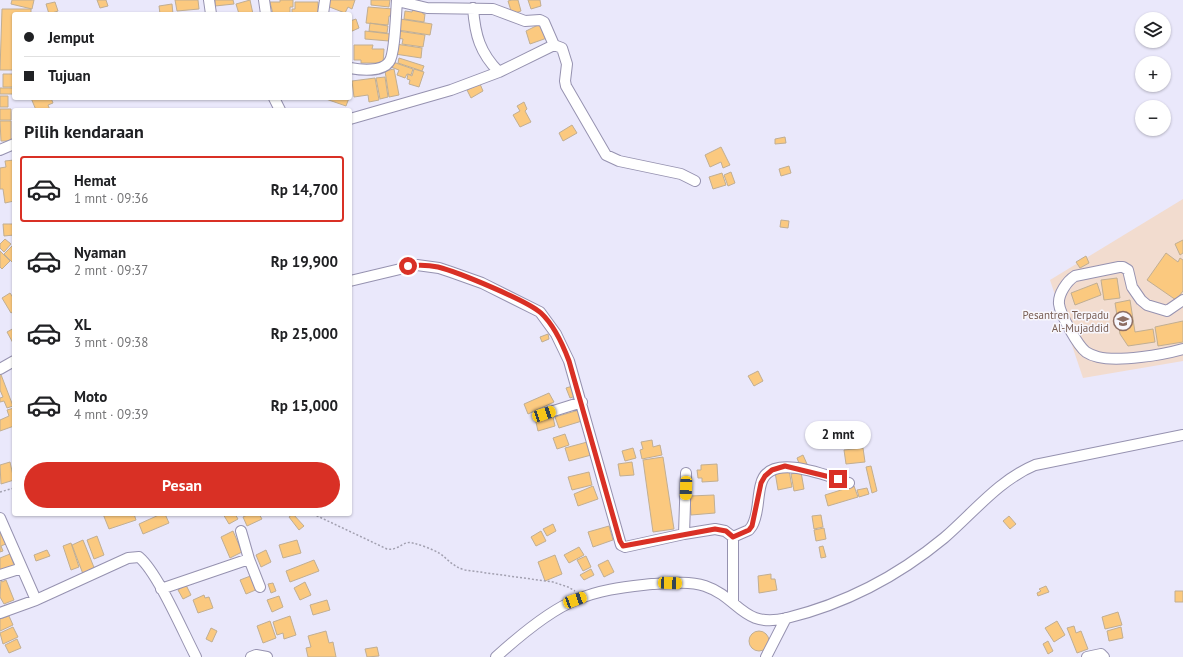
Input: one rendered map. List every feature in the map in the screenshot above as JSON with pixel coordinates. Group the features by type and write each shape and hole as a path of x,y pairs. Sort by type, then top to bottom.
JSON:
{"street":[{"path":"209,0 211,12"},
{"path":"264,0 266,12"},
{"path":"323,12 324,0"},
{"path":"352,68 380,68 389,63 393,52 397,0 427,8 493,9 525,21 540,20 544,22 554,45 562,48 566,60 566,86 606,155 618,161 681,174 695,181"},
{"path":"473,8 478,42 487,58 499,72"},
{"path":"352,118 451,90 499,72 554,45"},
{"path":"0,150 12,145"},
{"path":"352,280 408,266 429,266 476,281 535,308 544,315 563,346 582,402 621,545 625,547 684,534 720,529 733,537"},
{"path":"1183,300 1167,311 1147,305 1135,294 1128,270 1123,267 1119,267 1075,276 1069,280 1059,303 1060,312 1081,346 1091,354 1099,357 1123,358 1150,356 1183,349"},
{"path":"0,368 12,362"},
{"path":"544,414 582,402"},
{"path":"496,657 557,610 584,597 621,587 670,583 704,586 733,602 746,614 756,619 786,618 854,596 903,568 943,538 1018,472 1035,465 1183,435"},
{"path":"733,537 749,530 752,526 761,483 765,476 772,470 785,466 826,475 849,483"},
{"path":"684,534 686,473"},
{"path":"0,518 36,600"},
{"path":"241,531 260,587"},
{"path":"733,537 733,602"},
{"path":"0,613 36,600 134,556 143,561 161,589 196,657"},
{"path":"161,589 249,558"},
{"path":"0,575 22,568"},
{"path":"766,657 786,618"},
{"path":"1087,657 1101,654 1104,657"},
{"path":"251,657 256,655 267,657"}],"path":[{"path":"0,492 12,489"},
{"path":"317,516 387,549 397,549 407,542 412,542 439,553 457,568 491,575 561,584 584,597"}],"shaded area":[{"name":"Pesantren Terpadu Al-Mujaddid","path":"1183,199 1183,361 1083,378 1050,280"}],"building":[{"path":"12,0 34,0 32,9 11,4"},
{"path":"97,0 106,0 108,6 100,8"},
{"path":"175,0 198,0 199,9 177,11"},
{"path":"215,0 233,0 234,4 215,6"},
{"path":"250,0 253,12 238,12 236,4"},
{"path":"280,0 293,0 293,7 290,7 290,12 272,12 270,2 280,2"},
{"path":"329,0 355,0 352,9 348,7 346,12 327,6"},
{"path":"371,0 390,0 389,7 371,5"},
{"path":"518,0 521,11 512,14 508,1"},
{"path":"528,0 540,0 541,6 531,9"},
{"path":"55,2 58,11 48,12 46,4"},
{"path":"295,2 318,2 318,12 292,12 292,9 295,9"},
{"path":"172,4 173,12 160,12 159,6"},
{"path":"368,7 393,9 392,16 389,16 388,25 366,23"},
{"path":"2,9 31,9 31,12 12,12 12,70 0,70"},
{"path":"413,9 423,10 423,14 425,14 424,22 404,19 405,11 412,12"},
{"path":"356,19 359,28 352,31 352,20"},
{"path":"400,19 432,24 430,35 398,30"},
{"path":"370,23 388,26 387,33 369,31"},
{"path":"542,23 547,38 530,44 526,31"},
{"path":"365,31 390,34 389,41 365,39"},
{"path":"398,31 425,35 423,47 402,44 403,39 397,38"},
{"path":"396,44 422,48 421,58 395,54"},
{"path":"354,45 373,45 372,49 384,49 383,63 361,63 361,60 354,60"},
{"path":"399,58 424,66 422,71 398,63"},
{"path":"393,62 413,69 411,75 407,74 405,78 397,75 399,70 391,67"},
{"path":"394,69 399,95 389,97 385,71"},
{"path":"414,69 424,72 419,87 409,84 410,80 407,79 408,74 412,76"},
{"path":"3,74 12,74 12,87 3,87"},
{"path":"385,77 388,97 380,99 376,78"},
{"path":"375,78 379,100 369,102 368,95 354,97 352,81"},
{"path":"480,84 483,91 471,98 467,90"},
{"path":"0,88 12,88 12,94 0,94"},
{"path":"0,96 8,96 8,107 0,107"},
{"path":"32,100 52,100 53,103 48,105 49,108 35,108"},
{"path":"329,100 348,100 346,106"},
{"path":"524,102 527,109 525,111 531,122 520,127 513,115 520,111 517,106"},
{"path":"0,109 11,109 11,120 0,120"},
{"path":"0,121 11,121 11,141 1,141"},
{"path":"572,125 577,133 563,141 559,133"},
{"path":"785,137 786,143 775,144 775,139"},
{"path":"721,147 730,165 723,168 721,162 710,167 705,155"},
{"path":"12,160 12,201 5,203 3,189 0,189 0,168 6,167 5,161"},
{"path":"789,166 791,173 781,176 779,169"},
{"path":"731,172 735,183 728,186 724,175"},
{"path":"722,173 726,185 713,189 709,177"},
{"path":"781,220 789,221 788,228 780,227"},
{"path":"3,224 12,224 12,235 4,236"},
{"path":"5,239 11,244 4,252 0,248 0,244"},
{"path":"1183,240 1183,253 1180,255 1175,244"},
{"path":"12,246 12,262 4,254"},
{"path":"0,251 10,261 2,269 0,267"},
{"path":"1166,253 1178,262 1180,258 1183,260 1183,291 1176,300 1147,280"},
{"path":"1086,256 1089,263 1080,268 1076,262"},
{"path":"1117,278 1120,298 1104,300 1101,280"},
{"path":"1097,283 1101,295 1075,305 1071,293"},
{"path":"10,293 12,296 11,313 2,298"},
{"path":"1130,300 1135,332 1153,329 1155,342 1128,346 1120,334 1115,303"},
{"path":"1183,321 1183,342 1158,346 1155,327"},
{"path":"12,329 12,341 7,332"},
{"path":"548,334 549,339 542,342 540,337"},
{"path":"758,371 763,381 754,386 748,376"},
{"path":"0,372 12,406 7,408 4,401 0,402 0,398 3,397 0,390"},
{"path":"576,385 579,395 570,398 566,388"},
{"path":"549,393 554,402 528,414 524,404"},
{"path":"12,409 12,427 0,431 0,420 9,416 7,410"},
{"path":"579,410 582,421 559,428 555,417"},
{"path":"552,413 555,426 538,431 535,418"},
{"path":"565,434 569,445 557,449 553,438"},
{"path":"839,434 841,442 826,446 824,438"},
{"path":"652,440 653,447 660,445 662,455 642,459 640,450 643,449 641,442"},
{"path":"591,441 595,454 569,461 565,448"},
{"path":"633,448 636,458 625,461 622,451"},
{"path":"863,448 865,462 846,464 844,450"},
{"path":"803,455 807,464 800,466 797,458"},
{"path":"663,457 674,529 653,532 643,460"},
{"path":"10,462 12,481 1,484 0,465"},
{"path":"632,462 634,475 620,476 618,464"},
{"path":"717,464 718,481 702,482 702,478 698,478 697,470 701,470 701,465"},
{"path":"871,466 877,491 872,493 866,467"},
{"path":"789,470 792,487 778,490 775,472"},
{"path":"589,472 592,485 572,490 568,477"},
{"path":"801,472 804,489 794,491 791,474"},
{"path":"593,486 598,499 578,506 574,494"},
{"path":"854,486 858,497 828,506 825,495"},
{"path":"867,488 869,494 859,497 857,490"},
{"path":"714,495 715,513 691,515 690,496"},
{"path":"821,515 823,527 814,529 812,516"},
{"path":"104,516 135,516 136,520 109,529"},
{"path":"157,516 166,516 169,523 143,534 139,524"},
{"path":"224,516 236,516 238,519 229,524"},
{"path":"260,516 262,519 247,526 243,517"},
{"path":"295,516 304,526 299,530 289,517"},
{"path":"1009,516 1016,524 1010,529 1003,521"},
{"path":"553,524 556,531 547,536 543,529"},
{"path":"609,526 613,540 593,547 588,532"},
{"path":"0,527 8,543 1,546 3,551 0,552"},
{"path":"824,528 826,539 816,541 814,530"},
{"path":"233,531 242,552 230,558 221,537"},
{"path":"541,531 546,541 536,546 531,537"},
{"path":"97,536 104,555 94,559 87,540"},
{"path":"83,540 95,570 83,574 72,545"},
{"path":"297,540 301,553 283,558 279,545"},
{"path":"71,543 79,567 71,570 63,546"},
{"path":"823,546 826,557 821,558 819,547"},
{"path":"579,547 584,555 569,563 564,555"},
{"path":"47,550 50,556 36,561 34,555"},
{"path":"266,550 271,562 261,567 256,555"},
{"path":"10,554 15,568 0,571 0,558"},
{"path":"555,555 562,574 545,581 538,562"},
{"path":"586,556 591,567 583,571 577,560"},
{"path":"314,560 319,571 290,582 286,571"},
{"path":"608,560 614,572 604,577 598,565"},
{"path":"591,569 594,575 584,580 580,575"},
{"path":"771,574 771,579 775,579 777,590 759,593 758,576"},
{"path":"253,575 258,589 246,594 240,580"},
{"path":"1,579 2,582 6,580 14,600 4,604 0,597"},
{"path":"305,582 311,595 300,600 294,588"},
{"path":"273,583 276,591 271,593 268,584"},
{"path":"186,585 191,595 183,599 178,590"},
{"path":"1046,586 1049,592 1038,596 1037,593 1041,591 1039,589"},
{"path":"1175,591 1183,591 1183,602 1175,602"},
{"path":"204,595 205,598 209,597 213,608 198,613 193,600"},
{"path":"279,596 283,607 272,612 267,600"},
{"path":"327,600 330,610 313,615 310,605"},
{"path":"1118,612 1122,625 1105,629 1102,617"},
{"path":"9,616 13,625 0,631 0,619"},
{"path":"290,616 296,635 284,639 283,633 277,635 273,622"},
{"path":"270,621 276,638 263,643 257,626"},
{"path":"1057,621 1065,635 1054,642 1045,628"},
{"path":"1074,626 1076,633 1081,631 1088,649 1077,653 1067,628"},
{"path":"13,627 18,637 3,644 0,633"},
{"path":"1121,627 1123,638 1109,641 1107,631"},
{"path":"211,628 217,631 212,642 206,639"},
{"path":"326,631 329,643 333,642 336,657 308,657 306,648 311,647 308,636"},
{"path":"759,631 766,634 769,641 766,648 759,651 752,648 749,641 752,634"},
{"path":"17,639 21,648 9,653 5,645"},
{"path":"1048,641 1053,651 1048,654 1043,644"},
{"path":"377,647 379,656 367,657 365,649"}],"place":[{"name":"Pesantren Terpadu Al-Mujaddid","path":"1123,321"}],"route":[{"path":"408,266 417,265 440,268 482,284 535,308 544,315 563,346 569,361 584,409 621,545 625,547 661,538 715,529 726,531 733,537 749,530 754,522 761,483 765,476 772,470 785,466 838,479"}]}
